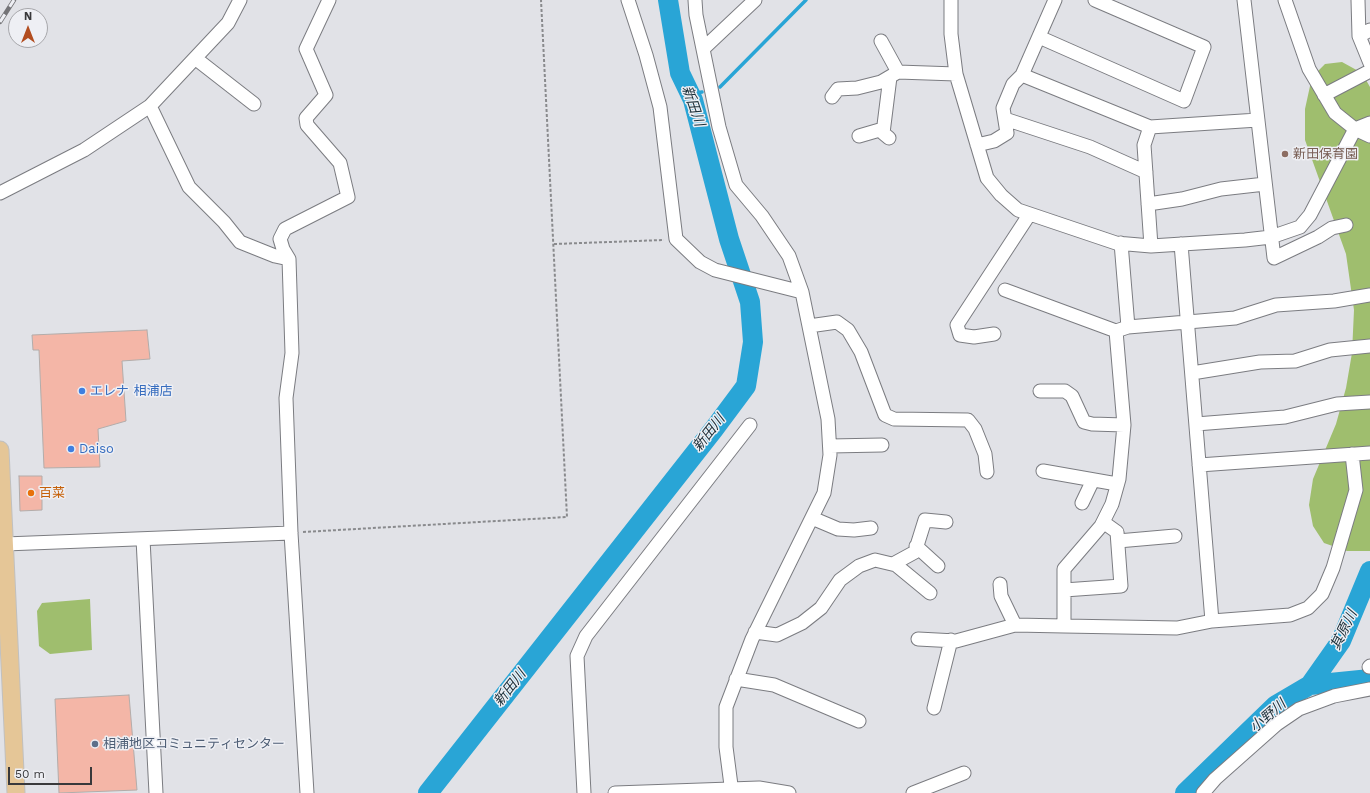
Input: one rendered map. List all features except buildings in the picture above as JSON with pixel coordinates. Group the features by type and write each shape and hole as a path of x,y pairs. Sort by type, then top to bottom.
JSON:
{"main road":[{"path":"0,450 2,526 5,544 16,793"}],"street":[{"path":"0,193 84,150 150,106 228,23 240,0"},
{"path":"307,793 286,398 292,353 289,259 283,249 280,239 285,229 348,197 340,163 307,125 306,118 326,96 306,49 329,0"},
{"path":"628,0 646,55 660,107 676,240 700,262 715,270 802,292"},
{"path":"695,0 703,49 719,127 736,185 762,216 789,256 802,292 828,419 830,446 824,493 755,632 726,707 726,747 732,791"},
{"path":"703,49 755,0"},
{"path":"951,0 951,34 956,74 987,178 1006,200 1018,210 1029,215 1121,243 1151,246 1271,237 1300,227 1310,215 1355,129 1370,122"},
{"path":"977,145 994,141 1007,133 1003,108 1013,84 1022,74 1055,0"},
{"path":"1039,37 1184,100 1204,47 1095,0"},
{"path":"1286,0 1309,69 1335,113 1355,129 1370,136"},
{"path":"1358,0 1370,63"},
{"path":"1243,1 1274,258 1318,237 1332,228 1346,225"},
{"path":"859,136 886,133 894,75 881,41"},
{"path":"195,58 254,104"},
{"path":"1324,95 1370,71"},
{"path":"832,92 838,89 857,88 881,82 894,75 956,74"},
{"path":"1022,74 1150,127 1258,120"},
{"path":"150,106 189,187 224,222 240,242 275,256 289,259"},
{"path":"1005,119 1090,147 1146,172"},
{"path":"1150,127 1144,145 1151,246"},
{"path":"1148,204 1182,199 1221,189 1265,184"},
{"path":"994,334 974,337 960,335 957,325 1029,215"},
{"path":"1064,626 1064,569 1103,522 1112,504 1118,484 1124,425 1121,243"},
{"path":"1181,244 1212,621"},
{"path":"1005,290 1122,329 1188,321 1235,318 1276,305 1334,301 1370,295"},
{"path":"809,326 837,322 848,330 861,352 885,415 894,419 968,420 975,429 985,454 987,472"},
{"path":"1192,373 1260,362 1295,361 1330,350 1370,346 1370,353"},
{"path":"1040,391 1065,391 1072,396 1084,422 1092,424 1124,425"},
{"path":"1196,424 1285,417 1337,404 1370,402"},
{"path":"584,793 577,656 580,649 586,636 750,425"},
{"path":"830,446 882,445"},
{"path":"1200,465 1370,453"},
{"path":"918,639 951,640 990,633 1015,625 1177,628 1212,621 1290,615 1308,608 1322,594 1332,568 1356,490 1352,454"},
{"path":"1044,471 1118,484"},
{"path":"1082,503 1093,480"},
{"path":"812,518 838,529 854,530 871,528"},
{"path":"894,564 915,552 925,520 946,522"},
{"path":"1064,590 1121,586 1118,532 1103,522"},
{"path":"5,544 292,533"},
{"path":"1118,541 1175,536"},
{"path":"143,539 156,793"},
{"path":"916,546 938,566"},
{"path":"755,632 777,635 802,623 821,608 840,580 859,566 875,560 894,564 930,593"},
{"path":"1000,584 1001,596 1015,625"},
{"path":"934,708 951,640"},
{"path":"736,679 774,685 841,709 859,721"},
{"path":"1203,793 1215,779 1277,724 1299,709 1334,696 1370,689"},
{"path":"913,793 964,773"},
{"path":"615,793 732,791 759,788 789,793"}],"path":[{"path":"292,533 566,516 541,0"},
{"path":"554,244 676,240"}],"green space":[{"path":"1342,62 1362,73 1370,87 1370,551 1347,551 1324,543 1313,526 1309,505 1313,479 1336,424 1346,388 1352,353 1354,310 1346,254 1305,140 1305,109 1312,77 1325,64"},
{"path":"90,599 92,650 50,654 39,646 37,611 42,603"}],"waterway":[{"name":"新田川","path":"428,793 714,429 746,386 753,342 750,302 729,239 693,100 680,73 668,0"},
{"path":"720,87 806,0"},
{"path":"691,94 702,92"},
{"name":"其原川","path":"1310,685 1341,641 1370,571"},
{"name":"小野川","path":"1185,793 1276,705 1310,685 1370,679"}],"railway":[{"path":"0,22 14,0"}],"place":[{"name":"新田保育園","path":"1285,154"},
{"name":"エレナ 相浦店","path":"82,391"},
{"name":"Daiso","path":"71,449"},
{"name":"百菜","path":"31,493"},
{"name":"相浦地区コミュニティセンター","path":"95,744"}]}
